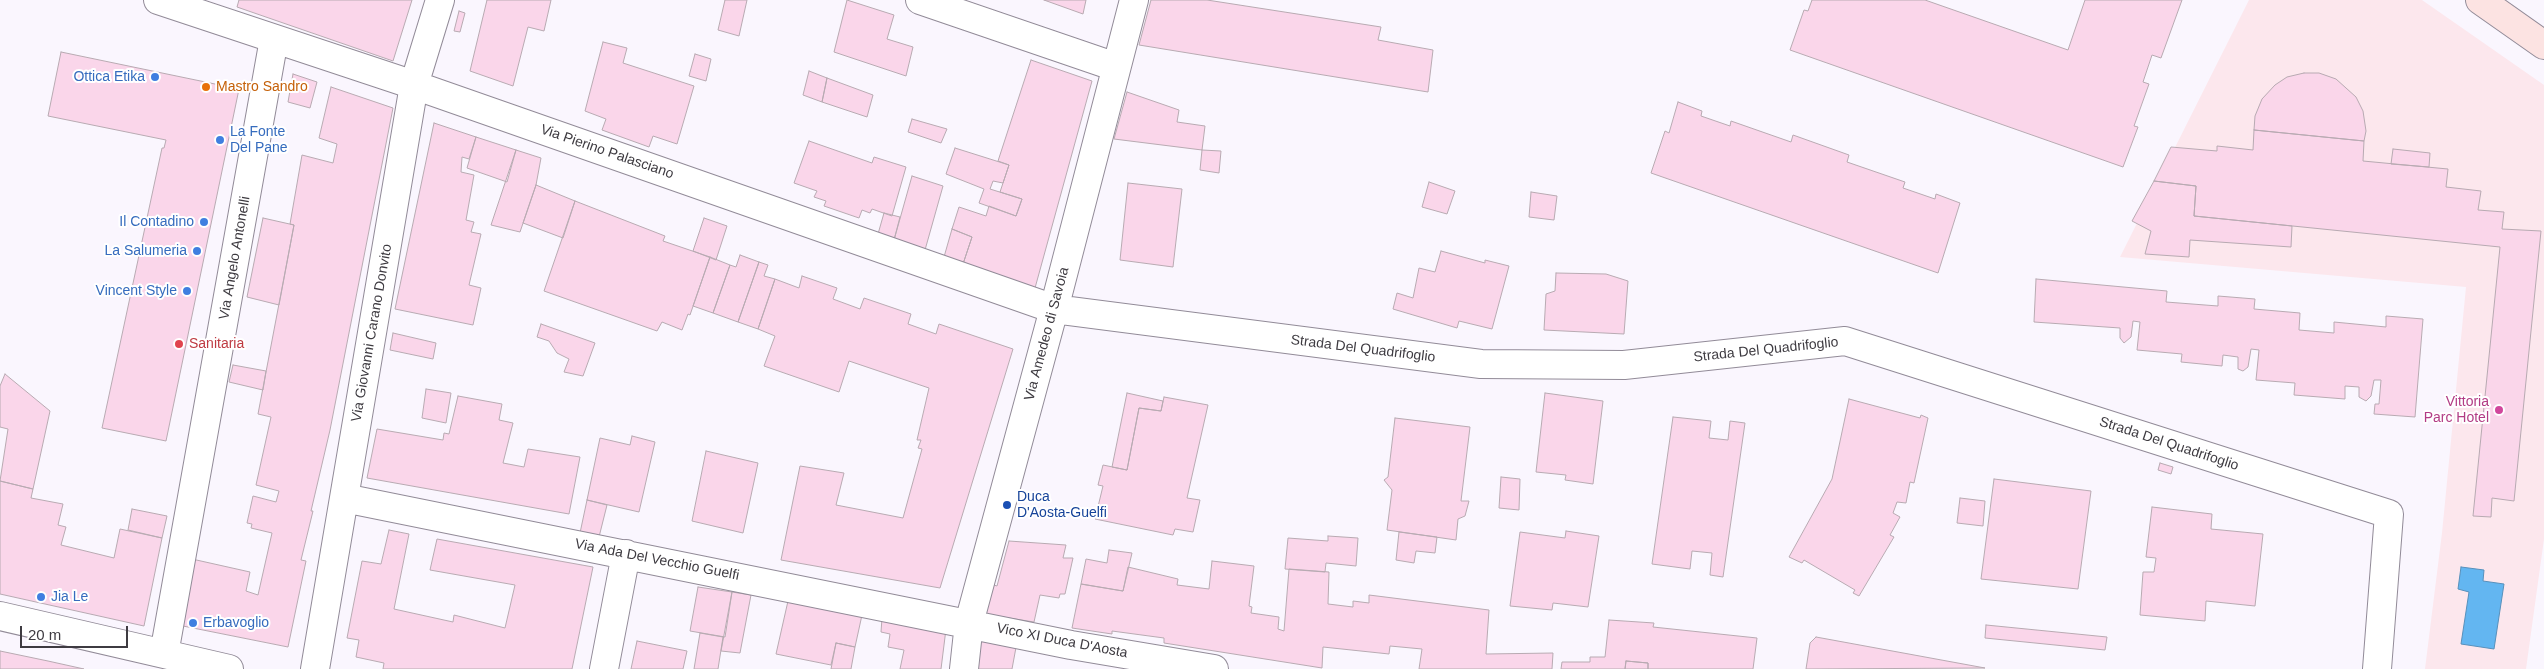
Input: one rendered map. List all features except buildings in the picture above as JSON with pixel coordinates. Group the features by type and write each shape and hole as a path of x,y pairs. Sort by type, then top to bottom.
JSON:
{"street":[{"name":"Via Pierino Palasciano","path":"158,0 414,84 1054,309"},
{"name":"Via Giovanni Carano Donvito","path":"315,669 414,84 440,0"},
{"path":"920,0 1116,67"},
{"name":"Via Amedeo di Savoia","path":"964,669 969,623 1054,309 1134,0"},
{"path":"2480,0 2544,45"},
{"name":"Via Angelo Antonelli","path":"164,654 274,39"},
{"name":"Strada Del Quadrifoglio","path":"1054,309 1481,364 1624,365 1845,341 2389,514 2378,669"},
{"name":"Via Ada Del Vecchio Guelfi","path":"344,498 969,623"},
{"path":"604,669 626,554"},
{"path":"0,616 230,669"},
{"name":"Vico XI Duca D'Aosta","path":"969,623 1071,645 1214,669"}],"shaded area":[{"name":"Vittoria Parc Hotel","path":"2249,0 2422,0 2544,85 2544,539 2526,669 2425,669 2442,533 2466,287 2120,257"}],"water":[{"path":"2461,567 2484,570 2483,581 2504,584 2494,649 2461,644 2469,592 2458,589"}],"place":[{"name":"Ottica Etika","path":"155,77"},
{"name":"Mastro Sandro","path":"206,87"},
{"name":"La Fonte Del Pane","path":"220,140"},
{"name":"Il Contadino","path":"204,222"},
{"name":"La Salumeria","path":"197,251"},
{"name":"Vincent Style","path":"187,291"},
{"name":"Sanitaria","path":"179,344"},
{"name":"Vittoria Parc Hotel","path":"2499,410"},
{"name":"Duca D'Aosta-Guelfi","path":"1007,505"},
{"name":"Jia Le","path":"41,597"},
{"name":"Erbavoglio","path":"193,623"}]}
